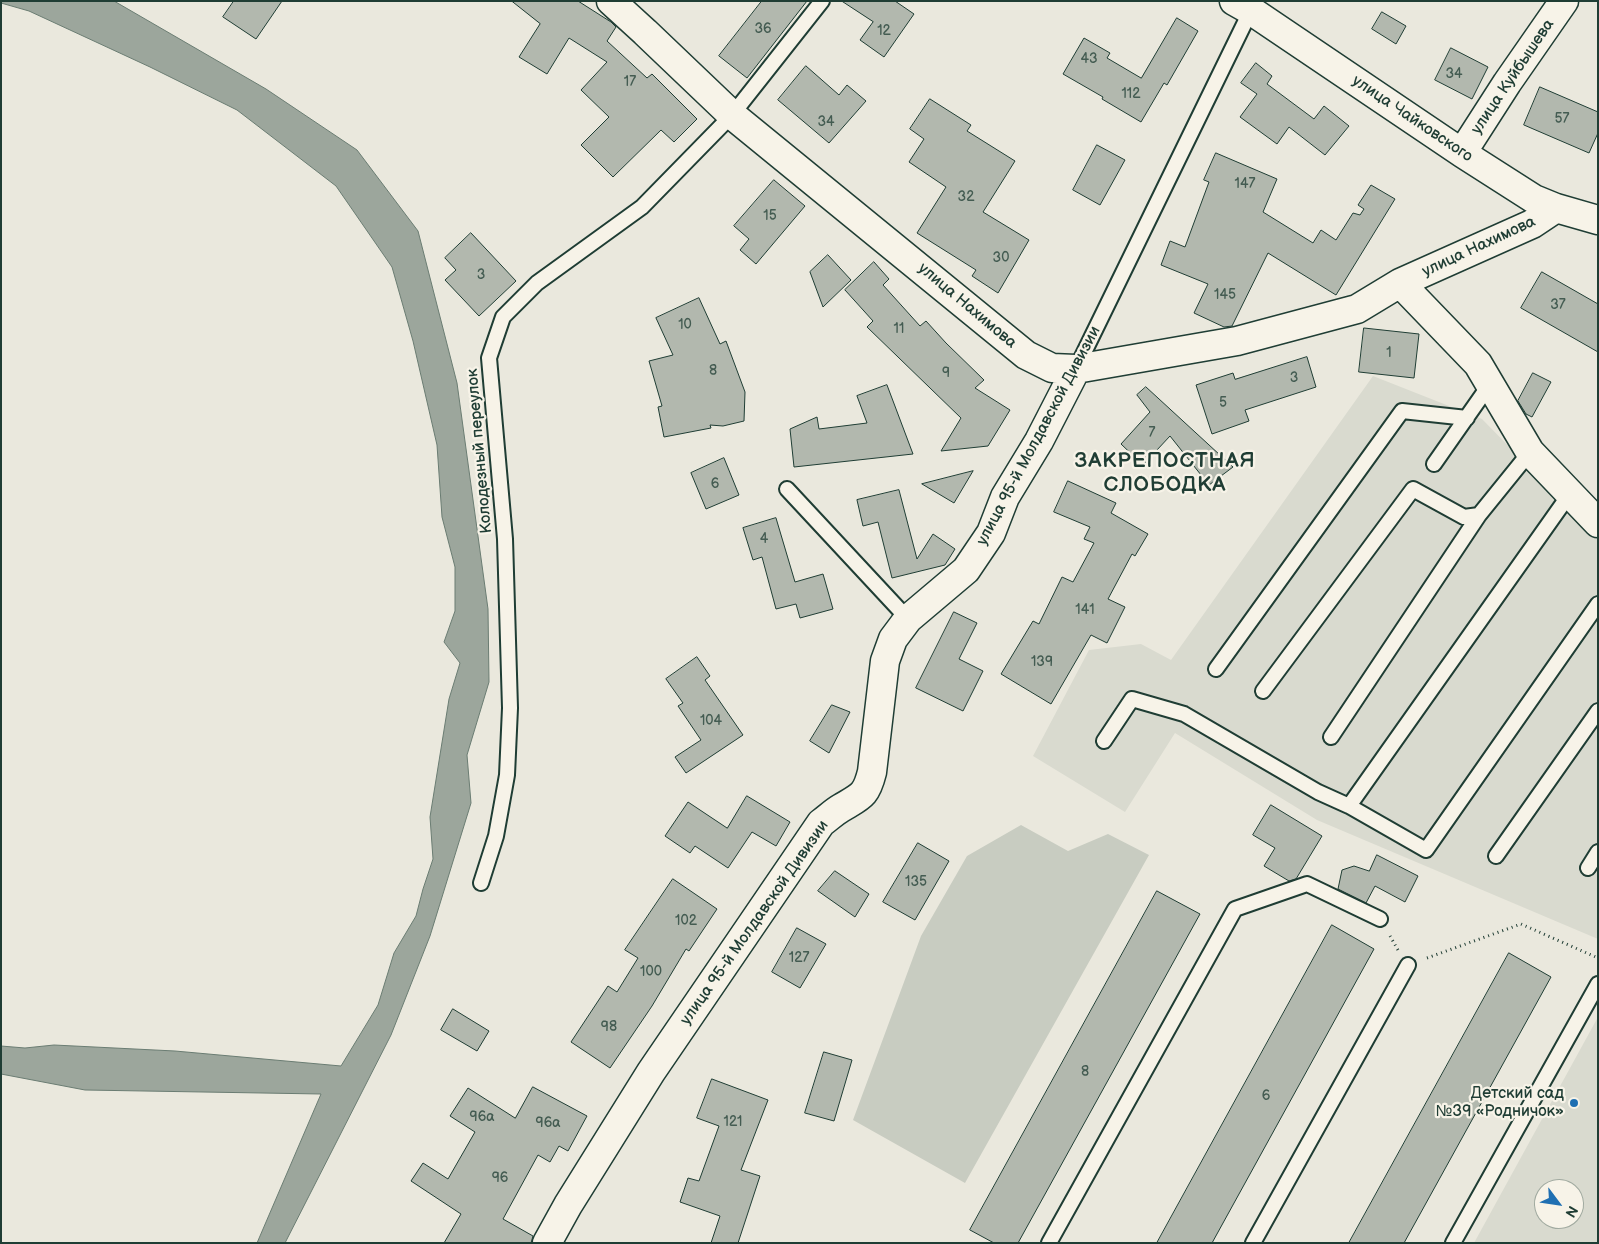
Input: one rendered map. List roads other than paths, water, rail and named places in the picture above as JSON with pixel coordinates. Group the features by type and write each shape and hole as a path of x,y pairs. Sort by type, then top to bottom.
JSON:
{"street":[{"name":"улица Нахимова","path":"611,1 732,115 1026,354 1052,368 1076,369 1237,340 1348,312 1357,309 1400,283 1532,224 1556,208"},
{"name":"улица Куйбышева","path":"1462,153 1564,1"},
{"name":"улица Чайковского","path":"1247,4 1462,153 1534,199 1556,208 1598,220"},
{"name":"улица Нахимова","path":"1400,283 1478,364 1530,452 1598,523"},
{"name":"улица 95-й Молдавской Дивизии","path":"547,1243 568,1204 651,1072 821,823 841,808 861,797 869,786 885,661 893,639 908,618 966,570 991,533 1005,497 1039,441 1076,369"}],"lane":[{"name":"Колодезный переулок","path":"481,883 496,836 507,776 510,708 505,539 489,358 503,317 537,283 642,207 732,115 822,1"},
{"name":"улица 95-й Молдавской Дивизии","path":"1076,369 1247,4"},
{"path":"1434,464 1490,384"},
{"path":"1216,669 1402,411 1467,418"},
{"path":"1331,737 1479,515 1530,452"},
{"path":"787,489 908,618"},
{"path":"1263,691 1413,489 1464,517 1479,515"},
{"path":"1350,806 1570,495"},
{"path":"1104,741 1132,699 1184,714 1318,792 1350,806 1426,850 1598,604"},
{"path":"1496,856 1598,711"},
{"path":"1588,868 1598,852"},
{"path":"1048,1243 1235,909 1307,884 1380,919"},
{"path":"1253,1243 1408,965"},
{"path":"1453,1243 1598,984"}],"place":[{"name":"Детский сад №39 «Родничок»","path":"1574,1103"}],"district":[{"name":"ЗАКРЕПОСТНАЯ СЛОБОДКА","path":"1165,474"}]}
